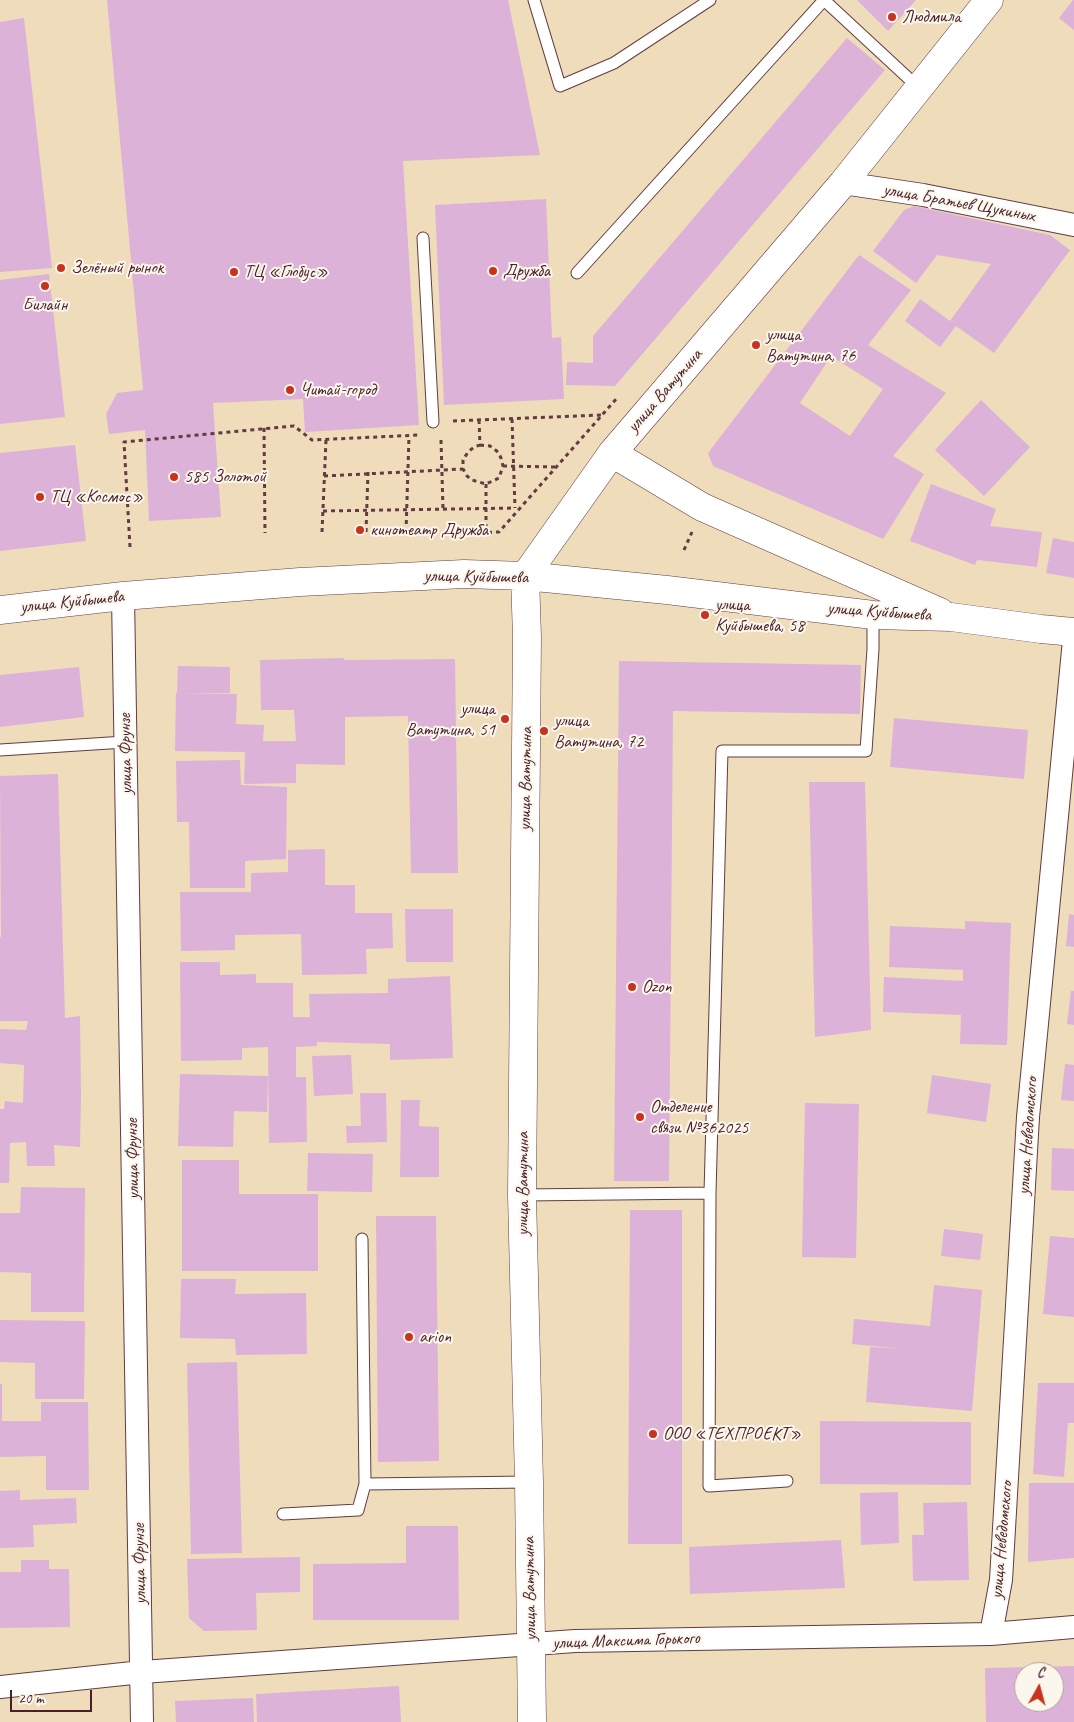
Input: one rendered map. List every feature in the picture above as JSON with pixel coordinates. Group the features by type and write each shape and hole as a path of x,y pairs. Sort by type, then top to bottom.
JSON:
{"main road":[{"name":"улица Ватутина","path":"532,1722 529,1619 529,1482 522,1195 527,647 525,576 612,452 843,183 920,89 989,0"},
{"name":"улица Куйбышева","path":"612,452 702,507 951,616"},
{"name":"улица Куйбышева","path":"0,610 123,596 300,582 464,574 525,576 667,590 873,615 951,616 1074,632"}],"street":[{"name":"улица Братьев Щукиных","path":"843,183 924,195 1074,225"},
{"name":"улица Фрунзе","path":"123,596 142,1722"},
{"name":"улица Неведомского","path":"991,1634 1001,1580 1028,1117 1074,640"},
{"name":"улица Максима Горького","path":"0,1687 142,1672 531,1644 585,1641 991,1634 1074,1627"}],"lane":[{"path":"534,0 560,86 614,63 710,0"},
{"path":"577,274 824,0 920,89"},
{"path":"423,238 437,422"},
{"path":"787,1481 708,1486 710,1193 722,751 866,751 873,649 873,615"},
{"path":"0,750 125,742"},
{"path":"522,1195 710,1193"},
{"path":"283,1514 358,1510 365,1484 362,1239"},
{"path":"365,1484 529,1482"}],"path":[{"path":"464,533 499,532 617,398"},
{"path":"130,547 124,442 294,426 312,440 409,436 419,435 437,422 602,415"},
{"path":"512,418 516,514"},
{"path":"479,420 480,445"},
{"path":"437,422 442,469 443,509"},
{"path":"264,428 265,533"},
{"path":"406,532 409,436"},
{"path":"322,532 326,440"},
{"path":"480,445 490,446 498,452 502,458 503,466 499,478 486,484 472,480 463,469 464,460 468,452 480,445"},
{"path":"503,466 556,467"},
{"path":"324,476 368,472 463,469"},
{"path":"366,532 368,472"},
{"path":"486,484 486,532"},
{"path":"323,511 515,508"},
{"path":"684,550 692,532"}],"building":[{"name":"ТЦ «Глобус»","path":"107,0 508,0 540,155 403,161 419,425 305,432 303,399 213,403 221,517 149,521 145,430 109,434 106,414 117,393 143,390"},
{"path":"857,0 916,0 888,31"},
{"path":"1074,0 1074,30 1059,18"},
{"path":"24,18 52,268 0,272 0,22"},
{"path":"847,38 885,70 615,386 566,385 567,362 593,363 593,336"},
{"name":"Дружба","path":"546,199 552,338 561,337 564,399 444,405 435,205"},
{"path":"914,206 1050,235 1070,250 994,353 956,326 940,347 905,321 920,299 950,321 991,264 937,255 916,283 873,251 904,210"},
{"path":"859,255 911,290 868,345 946,393 893,456 924,474 883,539 713,466 708,453","holes":["831,356 883,389 850,436 800,403"]},
{"path":"49,274 65,417 0,424 0,280"},
{"path":"981,400 1030,447 984,496 935,450"},
{"name":"ТЦ «Космос»","path":"75,445 86,541 0,551 0,453"},
{"path":"931,484 996,509 990,526 1042,532 1037,567 977,560 975,565 910,541"},
{"path":"1053,538 1074,542 1074,578 1046,573"},
{"path":"344,658 344,660 455,659 458,873 411,873 408,716 345,717 345,765 296,764 296,783 244,784 245,752 175,751 176,693 237,694 236,724 264,725 263,741 296,741 294,710 261,710 260,660"},
{"path":"619,661 861,665 860,714 673,711 669,1181 614,1181"},
{"path":"178,666 230,667 230,693 177,693"},
{"path":"79,667 84,717 0,727 0,675"},
{"path":"894,718 1028,730 1024,779 890,767"},
{"path":"240,760 241,785 287,787 286,859 245,861 245,888 190,888 189,822 177,822 176,761"},
{"path":"58,774 65,1018 80,1016 80,1147 54,1145 55,1166 27,1166 26,1142 10,1143 9,1183 0,1183 0,1109 4,1109 5,1101 23,1103 24,1065 0,1063 0,1029 26,1030 28,1021 0,1021 0,776"},
{"path":"809,782 865,782 871,1030 815,1037"},
{"path":"325,849 325,885 355,885 355,913 392,913 393,948 366,949 367,974 302,975 301,934 235,935 235,950 181,951 180,892 251,892 251,873 288,872 288,850"},
{"path":"405,909 453,909 453,962 406,962"},
{"path":"1069,914 1074,915 1074,947 1066,946"},
{"path":"965,921 1011,923 1007,1045 960,1044 961,1015 883,1012 884,977 963,981 963,970 889,967 890,926 965,929"},
{"path":"180,962 220,962 220,975 256,974 256,983 293,983 293,1017 310,1017 309,994 388,993 388,979 450,976 453,1058 390,1060 390,1044 317,1042 317,1046 296,1047 296,1077 306,1077 307,1142 269,1143 268,1047 242,1048 242,1060 181,1061"},
{"path":"1071,991 1074,991 1074,1025 1067,1024"},
{"path":"351,1055 353,1094 314,1096 312,1056"},
{"path":"1065,1064 1074,1065 1074,1101 1061,1100"},
{"path":"180,1074 268,1076 267,1112 234,1111 233,1147 178,1146"},
{"path":"932,1075 991,1084 986,1122 927,1113"},
{"path":"360,1093 386,1093 387,1142 347,1143 346,1126 361,1126"},
{"path":"401,1100 420,1100 419,1126 439,1127 439,1177 400,1177"},
{"path":"805,1103 859,1104 856,1258 802,1257"},
{"path":"1052,1148 1074,1149 1074,1191 1051,1190"},
{"path":"308,1153 373,1154 372,1192 307,1191"},
{"path":"182,1160 239,1160 239,1194 318,1194 318,1271 182,1271"},
{"path":"21,1187 85,1188 84,1312 31,1312 31,1273 0,1272 0,1213 20,1213"},
{"path":"630,1210 682,1210 682,1544 628,1544"},
{"path":"376,1216 436,1216 439,1461 378,1462"},
{"path":"944,1229 983,1234 980,1260 941,1256"},
{"path":"1050,1236 1074,1238 1074,1317 1043,1314"},
{"path":"181,1279 236,1279 235,1294 306,1293 307,1354 236,1355 235,1339 180,1338"},
{"path":"934,1285 982,1290 972,1411 866,1402 870,1347 903,1349 852,1344 854,1319 930,1326"},
{"path":"0,1320 85,1321 84,1399 35,1399 35,1363 0,1362"},
{"path":"237,1362 242,1553 191,1554 187,1363"},
{"path":"1038,1383 1074,1383 1074,1423 1068,1423 1064,1477 1033,1474"},
{"path":"0,1384 2,1384 2,1421 41,1421 41,1402 88,1402 89,1490 46,1490 46,1456 0,1457"},
{"path":"820,1421 971,1422 971,1485 820,1484"},
{"path":"1029,1483 1074,1483 1074,1558 1028,1562"},
{"path":"20,1490 20,1500 76,1498 77,1523 33,1525 34,1547 0,1548 0,1491"},
{"path":"898,1492 899,1543 861,1545 860,1493"},
{"path":"967,1502 969,1580 913,1581 912,1535 924,1535 923,1503"},
{"path":"406,1526 458,1526 459,1620 313,1620 313,1564 406,1563"},
{"path":"841,1540 845,1588 690,1594 689,1547"},
{"path":"300,1557 300,1592 256,1593 257,1630 204,1631 189,1618 187,1559"},
{"path":"21,1560 49,1560 49,1569 69,1569 70,1627 0,1628 0,1572 21,1572"},
{"path":"1064,1666 1074,1666 1074,1722 986,1722 985,1668 1014,1667 1014,1712 1064,1712"},
{"path":"399,1686 401,1722 257,1722 256,1694"},
{"path":"253,1698 254,1722 176,1722 175,1701"}],"place":[{"name":"Людмила","path":"892,17"},
{"name":"Зелёный рынок","path":"61,268"},
{"name":"Дружба","path":"493,271"},
{"name":"ТЦ «Глобус»","path":"234,272"},
{"name":"Билайн","path":"45,286"},
{"name":"улица Ватутина, 76","path":"756,345"},
{"name":"Читай-город","path":"290,390"},
{"name":"585 Золотой","path":"174,477"},
{"name":"ТЦ «Космос»","path":"40,497"},
{"name":"кинотеатр Дружба","path":"360,530"},
{"name":"улица Куйбышева, 58","path":"705,615"},
{"name":"улица Ватутина, 51","path":"505,719"},
{"name":"улица Ватутина, 72","path":"544,731"},
{"name":"Ozon","path":"632,987"},
{"name":"Отделение связи №362025","path":"640,1117"},
{"name":"arion","path":"409,1337"},
{"name":"ООО «ТЕХПРОЕКТ»","path":"653,1434"}]}
